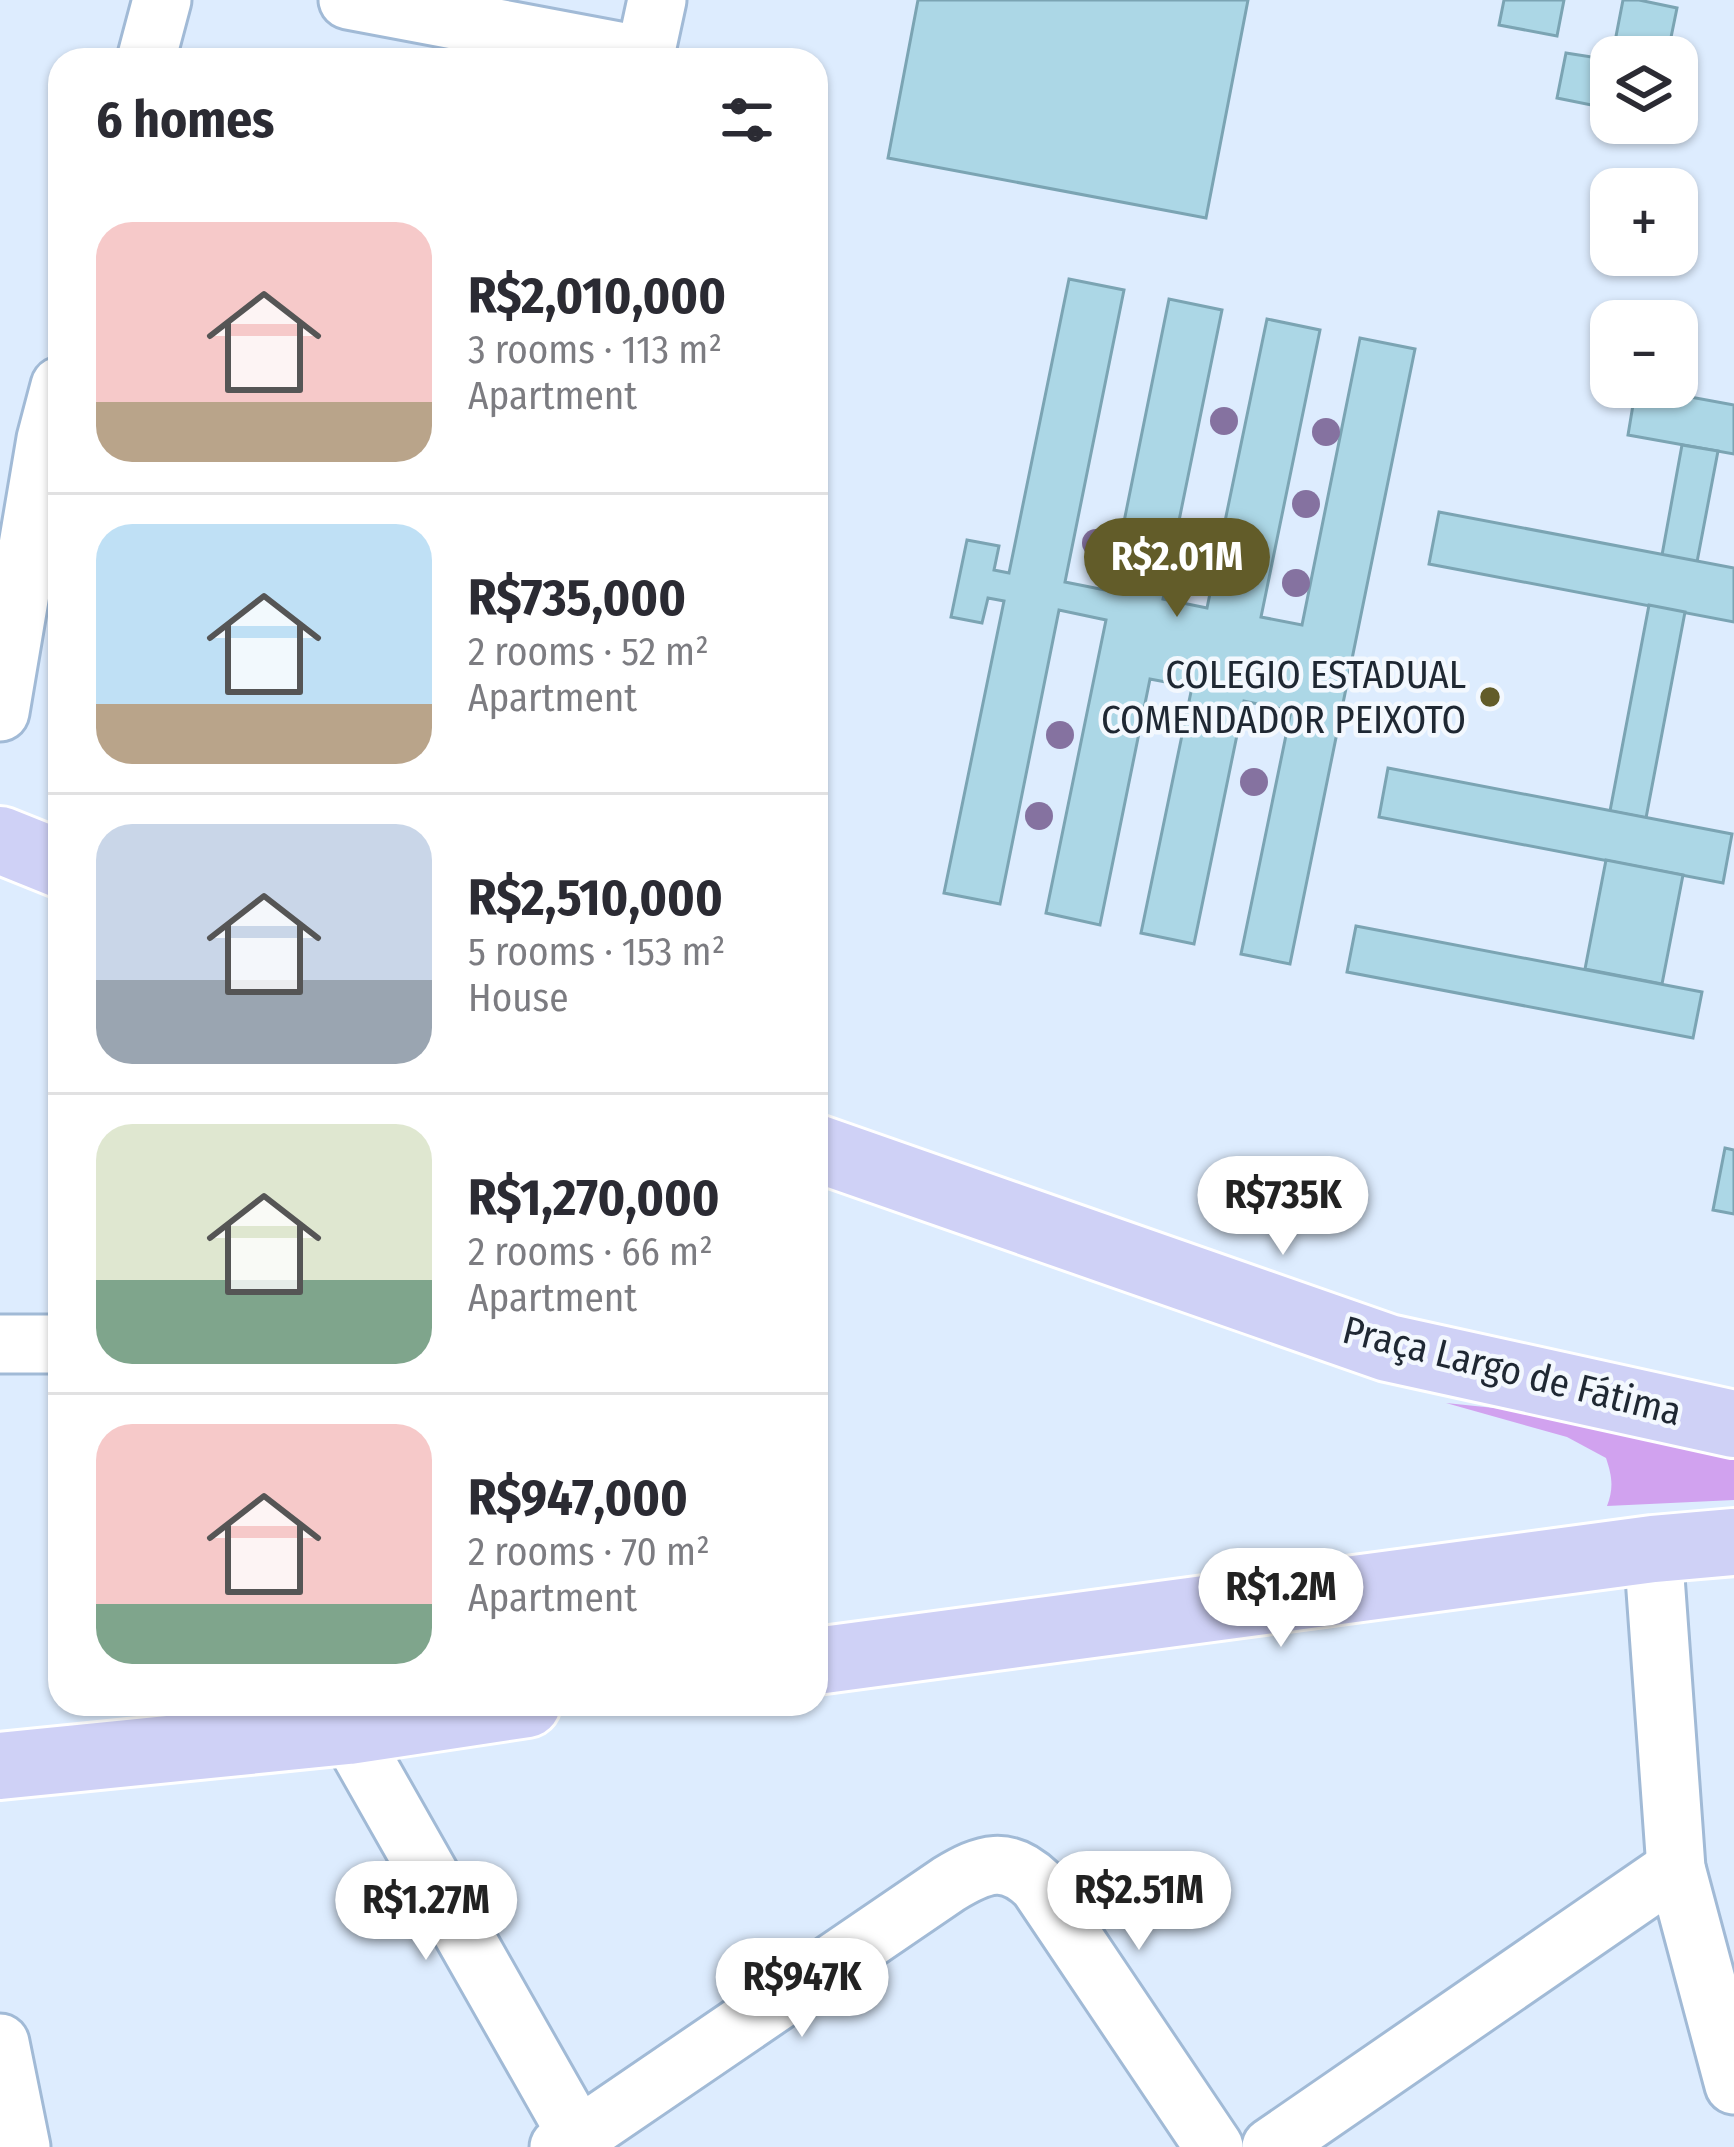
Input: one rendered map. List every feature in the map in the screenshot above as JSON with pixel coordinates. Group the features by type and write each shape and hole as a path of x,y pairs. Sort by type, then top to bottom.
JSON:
{"main road":[{"path":"0,840 48,859"},
{"name":"Praça Largo de Fátima","path":"828,1152 1388,1348 1734,1424"},
{"path":"828,1659 1734,1542"},
{"path":"0,1766 350,1718"}],"street":[{"path":"149,48 162,0"},
{"path":"647,48 657,0"},
{"path":"360,1 595,48"},
{"path":"0,712 36,416"},
{"path":"0,1344 48,1345"},
{"path":"1653,1550 1676,1868 1734,2085"},
{"path":"350,1718 574,2144 949,1884 973,1869 996,1865 1020,1868 1038,1885 1214,2147"},
{"path":"1271,2147 1676,1868"},
{"path":"0,2043 21,2147"}],"shaded area":[{"path":"1446,1403 1734,1433 1734,1500 1607,1506 1611,1482 1606,1458 1567,1437"}],"building":[{"path":"918,0 1248,0 1206,218 888,158"},
{"path":"1504,0 1564,0 1557,36 1499,25"},
{"path":"1623,0 1677,8 1671,36 1616,36"},
{"path":"1566,53 1590,57 1590,105 1557,98"},
{"path":"1069,279 1124,290 1065,582 1110,591 1169,299 1222,310 1163,599 1207,608 1267,319 1320,330 1261,617 1302,625 1360,338 1415,349 1290,964 1241,954 1291,711 1244,701 1194,944 1141,933 1192,687 1150,679 1100,925 1046,913 1106,620 1059,610 1000,904 944,893 1004,601 988,598 982,623 951,617 967,540 999,546 994,570 1009,573"},
{"path":"1698,398 1734,405 1734,454 1628,435 1632,408 1698,408"},
{"path":"1682,445 1718,451 1697,562 1662,555"},
{"path":"1439,512 1734,568 1734,622 1429,564"},
{"path":"1649,605 1685,612 1646,818 1610,811"},
{"path":"1388,768 1732,834 1723,883 1379,817"},
{"path":"1606,860 1683,875 1662,984 1585,969"},
{"path":"1356,926 1702,992 1693,1038 1347,972"},
{"path":"1725,1148 1734,1150 1734,1214 1713,1210"}],"place":[{"name":"COLEGIO ESTADUAL COMENDADOR PEIXOTO","path":"1490,697"}]}
